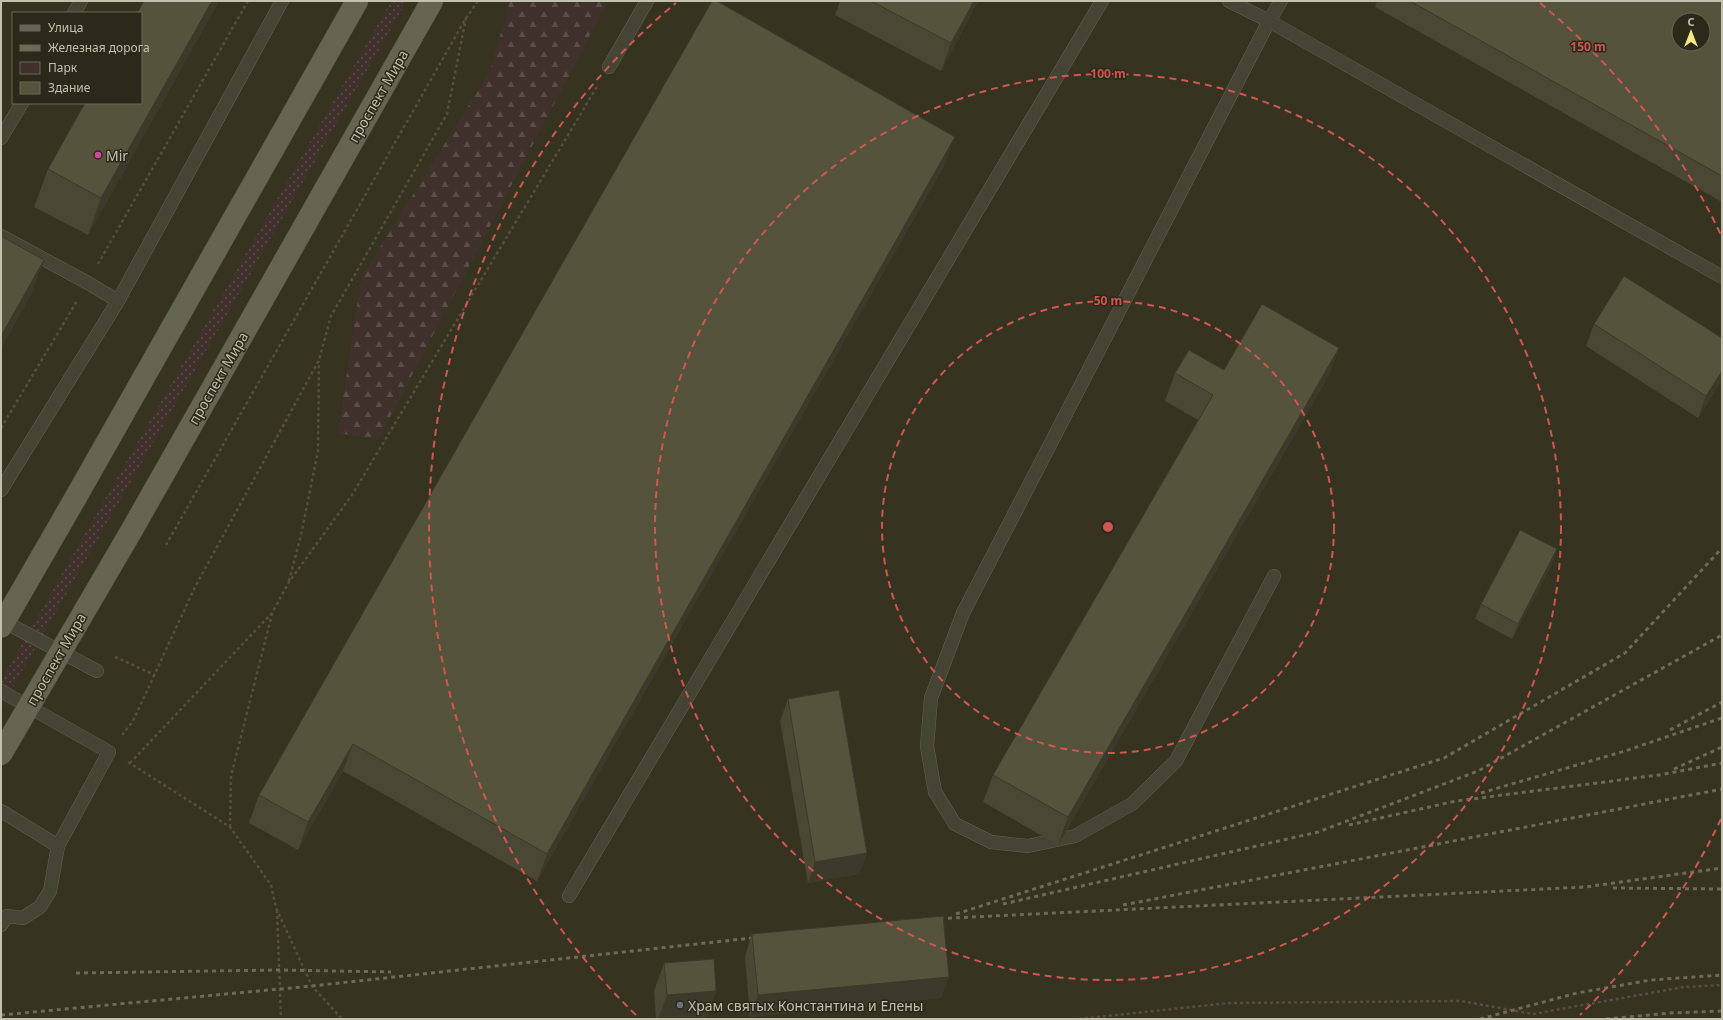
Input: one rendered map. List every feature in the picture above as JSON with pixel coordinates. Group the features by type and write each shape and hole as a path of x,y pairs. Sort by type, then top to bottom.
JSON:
{"main road":[{"path":"1,627 357,1"},
{"name":"проспект Мира","path":"1,754 133,528 432,1"}],"lane":[{"path":"75,12 81,1"},
{"path":"1,490 118,301 282,1"},
{"path":"609,68 647,1"},
{"path":"569,896 1102,1"},
{"path":"1229,1 1269,21 1722,277"},
{"path":"1274,576 1176,761 1132,804 1075,836 1028,846 991,842 955,824 935,792 927,746 931,698 963,613 1280,1"},
{"path":"1,138 21,104"},
{"path":"1,236 118,301"},
{"path":"1,620 97,671"},
{"path":"1,691 109,752 58,846 50,891 40,908 23,918 3,918"},
{"path":"1,811 58,846"}],"path":[{"path":"1,428 88,283 248,1"},
{"path":"166,545 466,18 478,1"},
{"path":"281,1019 276,908 271,885 230,827 130,763 109,752 133,721 195,587 319,360 331,316 447,114 466,18"},
{"path":"230,827 231,776 272,613 289,582 352,495 609,68"},
{"path":"289,582 301,535 318,451 319,360"},
{"path":"130,763 272,613"},
{"path":"97,671 112,656 155,675"},
{"path":"276,908 312,986 342,1019"},
{"path":"1079,1019 1229,1003 1461,1001 1533,1014 1684,987 1722,985"}],"green space":[{"path":"391,1 407,1 1,708 1,680"},
{"path":"510,1 608,1 378,440 338,433 361,278 490,71"}],"building":[{"name":"Mir","path":"144,1 212,1 101,198 48,169 84,104 142,104 142,12 138,12"},
{"path":"712,1 717,1 955,137 547,854 353,744 308,822 259,795"},
{"path":"871,1 974,1 951,43"},
{"path":"1410,1 1722,1 1722,176"},
{"path":"1,236 44,260 1,336"},
{"path":"1624,276 1722,338 1722,371 1706,396 1594,324"},
{"path":"1262,304 1339,348 1068,817 993,775 1213,395 1175,373 1189,350 1224,370"},
{"path":"1520,530 1557,549 1518,624 1481,604"},
{"path":"839,690 867,853 815,862 788,699"},
{"path":"943,916 949,977 758,995 752,934"},
{"path":"714,959 716,991 667,995 664,963"}],"railway":[{"path":"956,914 1444,758 1625,653 1722,548"},
{"path":"1003,904 1318,832 1478,771 1722,635"},
{"path":"1670,730 1722,702"},
{"path":"1481,793 1625,751 1722,718"},
{"path":"1674,769 1722,747"},
{"path":"1349,825 1456,801 1659,775 1722,763"},
{"path":"1123,905 1722,789"},
{"path":"932,919 1585,887 1722,868"},
{"path":"1613,888 1722,889"},
{"path":"1,1015 312,986 761,937"},
{"path":"76,973 279,970 391,972"},
{"path":"1480,1019 1577,993 1651,980 1722,975"},
{"path":"1606,1019 1670,1013 1722,1011"}],"place":[{"name":"Mir","path":"98,155"},
{"name":"Храм святых Константина и Елены","path":"680,1005"}]}
